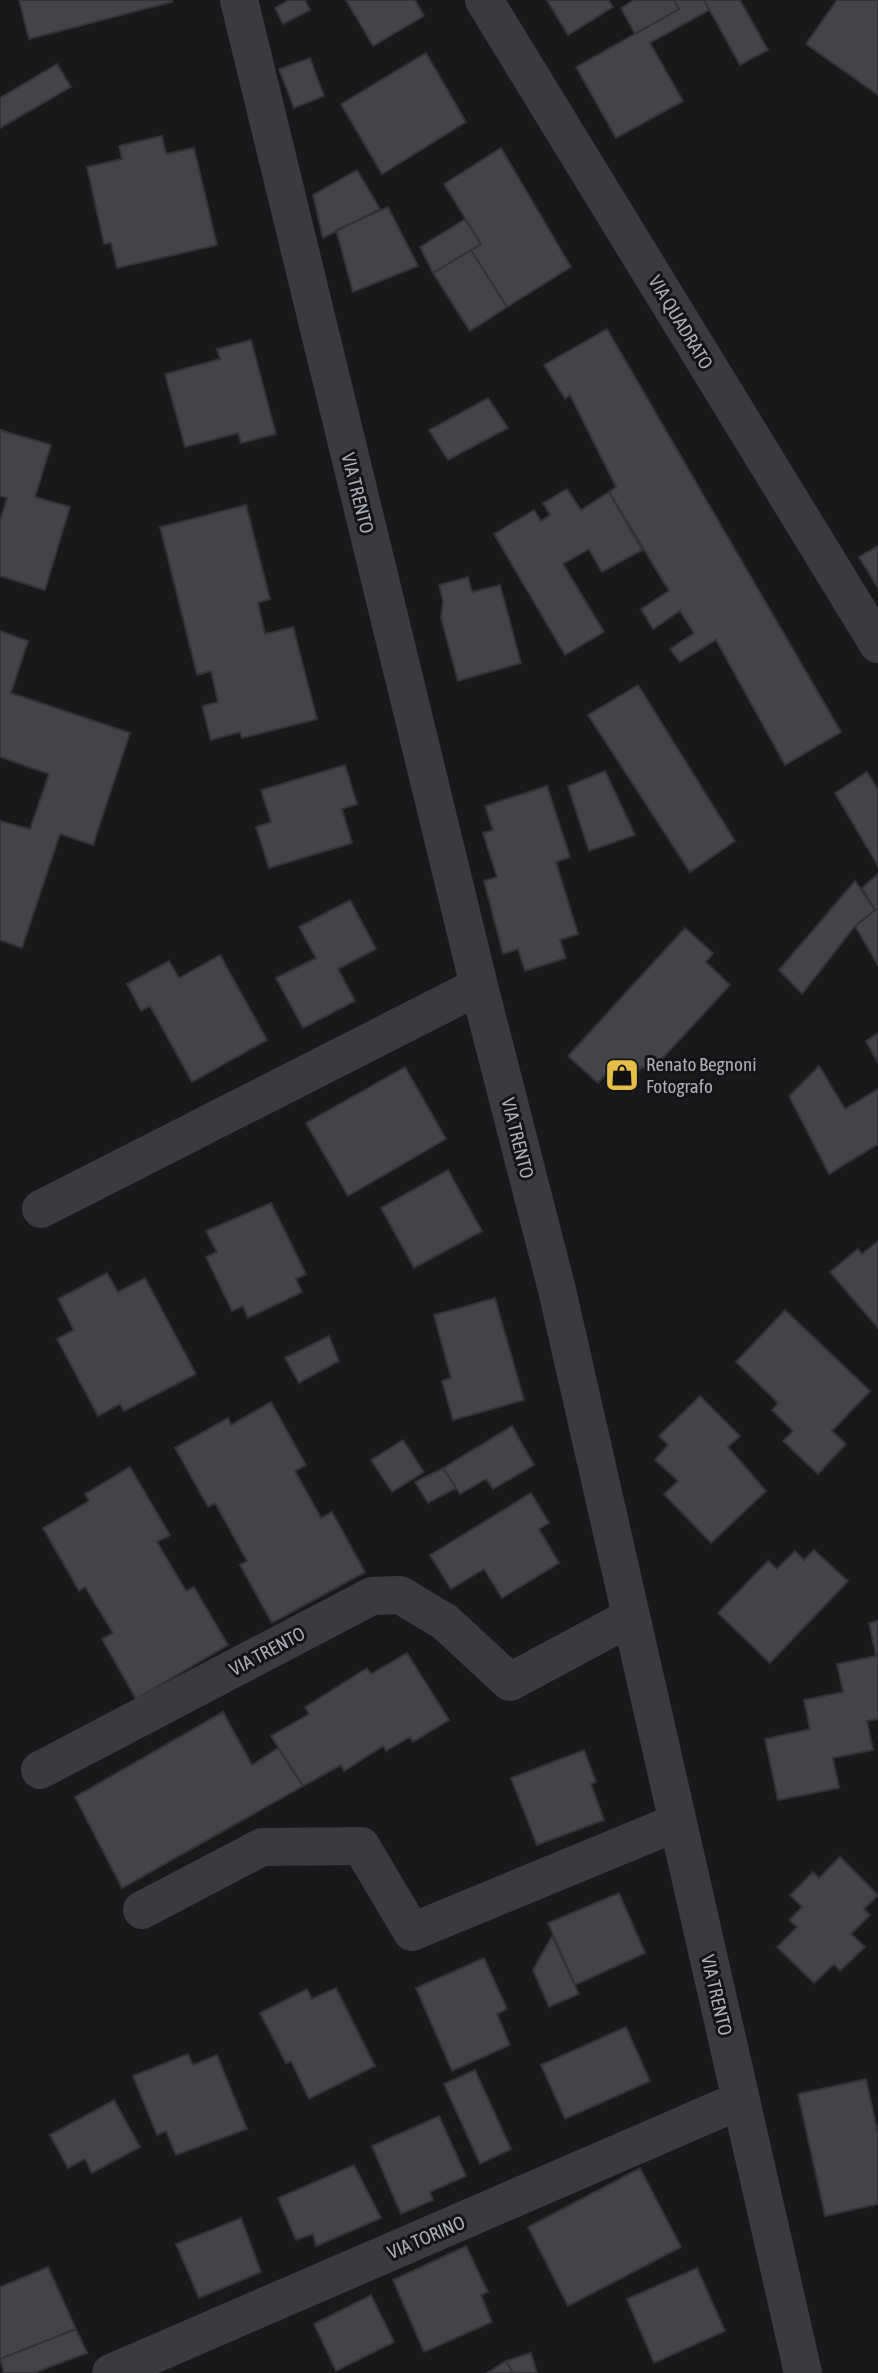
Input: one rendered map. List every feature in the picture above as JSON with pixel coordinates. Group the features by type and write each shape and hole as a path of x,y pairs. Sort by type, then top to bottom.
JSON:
{"street":[{"name":"VIA TRENTO","path":"239,0 479,986 557,1290 803,2373"},
{"name":"VIA QUADRATO","path":"484,0 878,644"},
{"path":"41,1209 479,986"},
{"name":"VIA TRENTO","path":"40,1770 372,1596 400,1595 445,1622 510,1682 631,1617"},
{"path":"142,1910 262,1847 361,1846 412,1931 678,1822"},
{"name":"VIA TORINO","path":"111,2373 741,2100"}],"building":[{"path":"19,0 172,0 172,2 29,39"},
{"path":"289,0 305,0 310,10 283,24 275,8"},
{"path":"346,0 415,0 424,16 373,46"},
{"path":"547,0 608,0 613,7 568,35"},
{"path":"634,0 674,0 679,9 635,34 621,8"},
{"path":"674,0 704,0 709,10 650,43 683,101 616,138 576,67 679,9"},
{"path":"704,0 740,0 768,50 740,65"},
{"path":"837,0 878,0 878,95 806,44"},
{"path":"426,53 466,122 382,174 341,104"},
{"path":"310,58 324,96 294,108 279,69"},
{"path":"57,64 71,87 0,128 0,98"},
{"path":"162,136 166,154 194,148 217,245 117,268 111,243 104,244 87,167 122,159 119,146"},
{"path":"501,148 571,267 507,307 471,250 481,244 444,184"},
{"path":"357,170 380,209 323,238 313,195"},
{"path":"388,207 418,266 353,292 336,230"},
{"path":"465,219 481,244 433,273 420,247"},
{"path":"471,250 507,307 470,331 433,273"},
{"path":"607,329 841,732 785,765 716,640 680,662 670,649 694,633 680,611 653,629 641,609 669,591 609,492 616,487 570,395 565,399 544,365"},
{"path":"251,340 276,434 241,443 238,433 185,447 165,374 220,359 217,349"},
{"path":"488,398 508,428 448,460 429,430"},
{"path":"0,430 51,445 35,497 70,507 45,590 0,576 0,520 7,498 0,496"},
{"path":"567,489 581,510 609,492 642,550 602,572 589,549 563,564 604,632 565,655 494,534 534,510 541,521 550,515 543,503"},
{"path":"246,505 270,599 258,603 265,634 293,627 317,719 242,738 240,732 211,740 202,706 218,702 211,671 197,675 160,527"},
{"path":"878,546 878,588 859,557"},
{"path":"468,577 472,592 500,585 521,663 458,681 441,618 443,601 439,585"},
{"path":"0,631 28,641 11,693 130,733 93,845 60,834 22,948 0,940 0,821 30,829 49,774 0,757"},
{"path":"638,685 735,841 690,872 588,715"},
{"path":"345,765 357,804 342,809 352,843 269,868 256,827 271,822 261,790"},
{"path":"605,771 635,835 589,851 568,786"},
{"path":"867,772 878,790 878,866 835,793"},
{"path":"547,786 570,857 556,862 578,934 560,940 566,958 525,971 518,949 503,954 484,881 497,877 483,833 493,830 485,806"},
{"path":"878,874 878,965 855,926 875,910 862,888"},
{"path":"855,881 875,910 855,926 802,994 779,970"},
{"path":"350,900 376,949 338,969 355,1001 303,1028 276,978 316,958 299,927"},
{"path":"685,928 713,953 706,962 730,985 649,1073 642,1067 623,1088 607,1073 598,1083 568,1056"},
{"path":"220,955 267,1040 192,1082 150,1006 141,1011 127,984 169,961 179,978"},
{"path":"878,1033 878,1063 866,1041"},
{"path":"819,1066 845,1109 878,1089 878,1144 829,1174 789,1096"},
{"path":"405,1067 446,1139 348,1196 306,1123"},
{"path":"448,1170 482,1231 414,1268 381,1208"},
{"path":"271,1203 306,1274 296,1279 302,1292 248,1318 243,1306 232,1311 206,1257 217,1252 206,1231"},
{"path":"878,1241 878,1328 830,1272 858,1249 862,1254"},
{"path":"107,1273 118,1292 145,1278 196,1374 124,1411 120,1404 98,1416 57,1339 74,1330 58,1299"},
{"path":"495,1298 524,1400 453,1420 442,1381 451,1378 434,1315"},
{"path":"785,1310 870,1391 832,1431 846,1444 818,1474 783,1441 793,1431 772,1410 778,1403 736,1362"},
{"path":"329,1336 339,1361 299,1383 285,1358"},
{"path":"700,1396 740,1436 728,1447 766,1491 711,1543 664,1494 678,1481 655,1460 668,1445 659,1436"},
{"path":"271,1402 306,1465 295,1471 321,1518 332,1512 365,1572 272,1623 240,1565 247,1561 215,1503 208,1507 175,1448 228,1418 231,1425"},
{"path":"512,1426 534,1465 493,1489 486,1479 460,1494 443,1468"},
{"path":"403,1440 424,1472 392,1492 371,1460"},
{"path":"130,1467 170,1535 157,1542 186,1591 194,1587 228,1645 136,1699 102,1639 113,1633 85,1587 79,1591 43,1528 89,1501 85,1494"},
{"path":"443,1468 456,1488 428,1503 415,1482"},
{"path":"531,1493 549,1523 539,1529 559,1563 502,1598 484,1569 451,1589 430,1555"},
{"path":"814,1550 848,1581 770,1663 718,1613 768,1561 777,1569 795,1551 804,1560"},
{"path":"878,1621 878,1719 867,1721 873,1750 833,1758 839,1788 778,1800 765,1739 810,1729 804,1700 843,1692 837,1664 876,1656 869,1623"},
{"path":"407,1653 449,1720 413,1742 410,1737 386,1751 383,1746 344,1771 341,1765 303,1786 271,1736 309,1714 305,1707 367,1668 371,1674"},
{"path":"223,1712 252,1765 278,1748 303,1786 122,1888 75,1797"},
{"path":"584,1750 596,1782 591,1784 604,1820 537,1845 511,1778"},
{"path":"840,1857 878,1895 864,1909 870,1915 851,1934 865,1947 840,1971 834,1964 814,1983 777,1947 797,1927 789,1920 802,1907 790,1895 813,1872 819,1878"},
{"path":"619,1893 645,1953 575,1985 548,1923"},
{"path":"552,1936 579,1994 549,2007 533,1970"},
{"path":"484,1958 507,2009 497,2014 510,2045 452,2071 416,1988"},
{"path":"336,1988 375,2066 309,2099 291,2061 286,2063 260,2013 307,1989 312,1999"},
{"path":"626,2027 650,2081 565,2119 541,2065"},
{"path":"188,2054 193,2065 217,2055 247,2129 176,2155 166,2131 157,2135 133,2076"},
{"path":"475,2070 511,2149 480,2164 444,2084"},
{"path":"866,2079 878,2133 878,2204 825,2216 798,2094"},
{"path":"114,2100 140,2147 92,2173 85,2159 68,2168 50,2135"},
{"path":"439,2116 466,2176 430,2192 433,2200 401,2214 372,2146"},
{"path":"354,2165 381,2218 316,2246 313,2234 296,2240 278,2198"},
{"path":"640,2168 681,2247 568,2306 528,2227"},
{"path":"241,2218 261,2272 199,2298 176,2244"},
{"path":"466,2246 488,2292 481,2295 492,2322 424,2352 393,2280"},
{"path":"48,2267 76,2329 0,2359 0,2287"},
{"path":"697,2268 725,2331 654,2363 627,2299"},
{"path":"371,2295 394,2342 336,2371 314,2324"},
{"path":"76,2329 87,2353 34,2373 4,2373 0,2359"},
{"path":"531,2353 537,2373 513,2373 506,2361"},
{"path":"506,2361 513,2373 487,2373"}],"place":[{"name":"Renato Begnoni Fotografo","path":"622,1075"}]}
